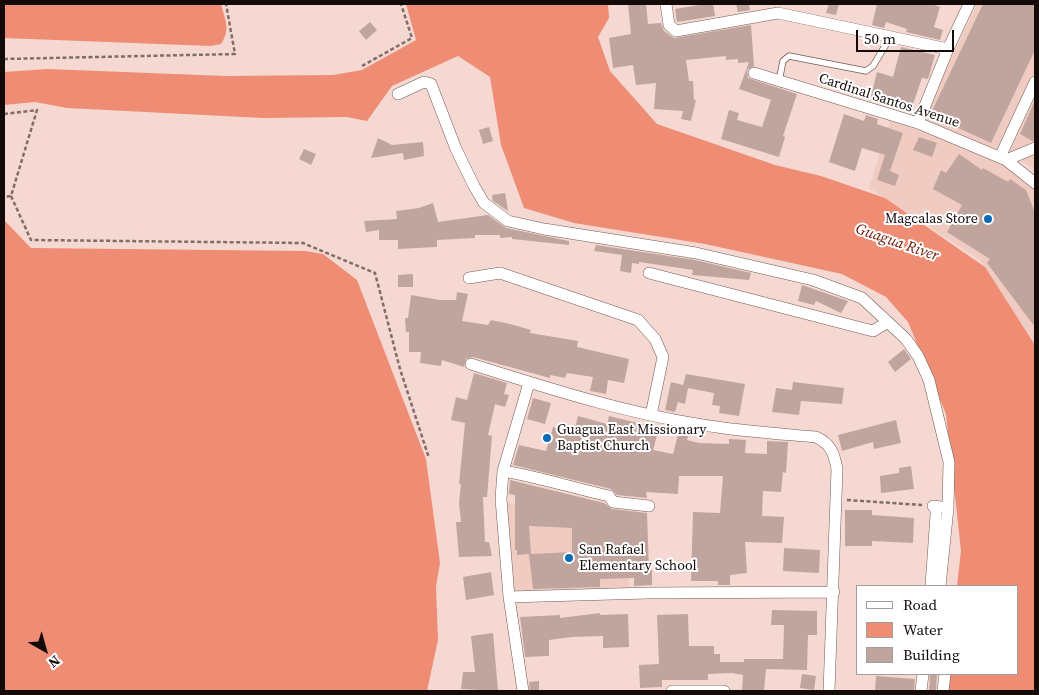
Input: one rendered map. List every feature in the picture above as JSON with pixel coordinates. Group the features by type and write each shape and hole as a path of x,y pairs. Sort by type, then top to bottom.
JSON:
{"street":[{"path":"666,4 669,24 673,30 680,32 777,8 948,49"},
{"path":"918,123 968,6 955,4"},
{"name":"Cardinal Santos Avenue","path":"754,74 918,123 1003,158 1035,183"},
{"path":"398,94 427,81 431,84 456,149 474,186 484,203 508,221 536,228 696,253 813,280 862,298 906,339 918,356 928,380 949,462 948,508 940,585"},
{"path":"1003,158 1035,82"},
{"path":"1003,158 1035,148"},
{"path":"468,278 500,273 638,320 655,339 663,357 651,415"},
{"path":"649,273 873,331 888,322"},
{"path":"471,364 529,383 651,415 717,428 816,437 827,442 834,453 838,469 829,691"},
{"path":"523,691 509,597 501,499 503,471 529,383"},
{"path":"503,471 544,478 555,484 609,496 613,502 649,506"},
{"path":"931,585 936,515 933,506 948,508"},
{"path":"509,597 648,593 834,592"},
{"path":"921,691 923,675"},
{"path":"943,691 945,675"},
{"path":"672,691 724,691"}],"lane":[{"path":"779,81 783,61 786,56 866,72 873,66 891,36"}],"path":[{"path":"4,59 234,54 226,4"},
{"path":"362,66 412,38 400,4"},
{"path":"4,114 37,110 11,196 31,240 303,243 375,273 400,369 429,458"},
{"path":"4,196 11,196"},
{"path":"838,500 933,506"}],"shaded area":[{"path":"977,4 1035,4 1035,173 1030,166 1003,151 921,123"},
{"path":"890,121 988,153 1020,171 1035,190 1035,344 980,260 869,188"},
{"name":"San Rafael Elementary School","path":"505,503 563,506 628,526 629,590 513,594"}],"water":[{"path":"4,4 221,4 226,34 221,44 211,46 4,38"},
{"name":"Guagua River","path":"406,4 608,4 609,18 598,37 610,71 657,124 775,165 821,176 885,198 985,267 1035,345 1035,691 945,691 947,675 1019,675 1019,585 957,585 961,551 946,414 908,322 886,297 842,274 705,244 574,223 524,208 501,145 490,77 458,56 392,86 367,121 347,117 263,118 67,108 35,102 4,105 4,72 47,69 226,76 333,75 362,70 416,40"},
{"path":"4,220 31,248 305,251 323,254 357,280 426,459 440,563 436,587 438,640 427,691 4,691"}],"building":[{"path":"628,4 646,4 648,24 661,23 664,31 674,38 751,25 754,66 747,70 748,78 797,94 783,136 785,137 779,157 721,139 729,110 739,113 737,120 762,127 771,100 739,89 749,62 738,63 738,59 726,60 726,56 686,60 689,81 693,81 694,100 696,100 691,121 681,119 683,111 654,109 656,83 636,85 633,65 613,68 609,38 631,34"},
{"path":"713,4 715,16 677,22 675,9"},
{"path":"736,4 749,4 750,10 738,12"},
{"path":"829,4 839,4 836,15 826,13"},
{"path":"877,4 932,4 940,7 934,27 943,30 940,40 906,32 907,29 886,22 884,28 872,25"},
{"path":"983,4 1035,4 1035,50 991,143 930,115"},
{"path":"370,22 377,30 366,40 359,31"},
{"path":"901,47 935,55 928,79 922,78 912,107 884,97 882,104 870,100 877,72 893,77"},
{"path":"1035,100 1035,141 1032,141 1020,134"},
{"path":"844,114 864,121 866,115 878,119 877,124 903,133 890,171 899,175 895,186 877,180 885,155 862,148 855,171 829,162"},
{"path":"489,127 493,141 483,144 479,130"},
{"path":"919,137 937,143 932,157 913,150"},
{"path":"378,138 392,145 423,142 424,156 404,160 403,153 371,158"},
{"path":"304,149 316,154 311,165 299,159"},
{"path":"959,154 982,170 983,168 1008,182 1010,179 1026,190 1035,213 1035,327 987,263 990,259 947,232 962,205 933,189 941,170 946,173"},
{"path":"505,193 508,211 493,201 492,195"},
{"path":"433,203 438,222 488,215 506,228 569,241 569,245 512,239 512,237 500,238 500,235 475,235 475,238 437,240 437,247 398,249 398,240 379,240 379,230 366,232 364,221 397,219 396,211 419,208"},
{"path":"596,245 695,260 751,273 749,280 692,275 693,270 639,262 639,264 632,263 631,273 620,271 622,255 594,251"},
{"path":"413,274 413,287 398,287 398,275"},
{"path":"802,285 848,301 841,313 816,301 814,305 798,301"},
{"path":"457,292 468,294 462,321 488,325 491,320 510,324 531,330 530,333 578,341 577,347 629,359 624,383 608,380 606,394 590,391 593,377 567,373 565,378 550,375 550,378 473,357 466,359 464,367 442,360 441,366 420,363 421,352 409,352 409,332 406,332 405,318 408,318 411,295 440,300 456,300"},
{"path":"904,349 911,359 895,372 888,362"},
{"path":"474,373 507,383 504,394 509,395 505,407 495,404 488,435 492,436 487,497 483,497 485,542 489,542 492,556 459,557 456,522 461,522 459,503 461,484 459,484 465,423 451,420 456,397 467,400"},
{"path":"686,374 745,384 739,416 719,413 720,406 712,405 714,393 688,388 685,404 678,402 675,412 665,410 671,382 683,385"},
{"path":"793,382 844,388 842,404 801,401 799,415 772,412 776,388 792,390"},
{"path":"533,398 551,403 545,424 527,419"},
{"path":"578,416 607,424 609,416 659,428 653,450 673,454 679,431 689,433 687,440 699,443 729,444 729,439 746,440 745,453 767,454 767,441 788,442 786,473 783,472 781,492 763,491 762,516 784,517 782,543 745,542 747,573 730,575 730,585 718,585 718,581 691,581 693,512 720,513 723,476 679,476 678,494 646,492 647,498 617,495 611,489 513,465 519,445 546,451 553,427 574,432"},
{"path":"896,420 901,443 874,449 873,442 842,451 838,435"},
{"path":"911,466 914,489 881,493 880,476 899,473 899,468"},
{"name":"San Rafael Elementary School","path":"510,480 604,503 612,509 647,513 649,570 652,570 652,585 634,586 634,578 600,579 600,587 533,589 529,554 517,555 517,550 515,550 515,495 509,494","holes":["529,526 572,528 572,552 531,554"]},
{"path":"845,510 872,510 872,515 914,518 913,543 872,541 872,546 845,546"},
{"path":"784,548 820,550 819,573 783,571"},
{"path":"491,572 494,595 466,600 463,577"},
{"path":"772,610 817,611 817,635 808,635 807,670 766,669 764,691 742,691 743,675 732,673 708,674 708,680 662,680 662,687 640,688 639,665 659,664 657,615 688,614 689,646 714,646 714,654 720,654 720,662 744,662 744,659 783,659 784,625 771,625"},
{"path":"600,613 600,615 628,614 629,647 603,648 603,636 572,637 549,640 549,656 525,657 520,617 560,615 560,618"},
{"path":"493,633 498,691 461,689 463,672 475,672 471,636"},
{"path":"802,674 816,676 814,690 800,688"},
{"path":"930,675 937,675 936,691 929,691"},
{"path":"876,676 915,679 914,691 875,691"},
{"path":"539,681 539,691 530,691 529,682"}],"place":[{"name":"Magcalas Store","path":"988,219"},
{"name":"Guagua East Missionary Baptist Church","path":"547,438"},
{"name":"San Rafael Elementary School","path":"569,558"}]}
